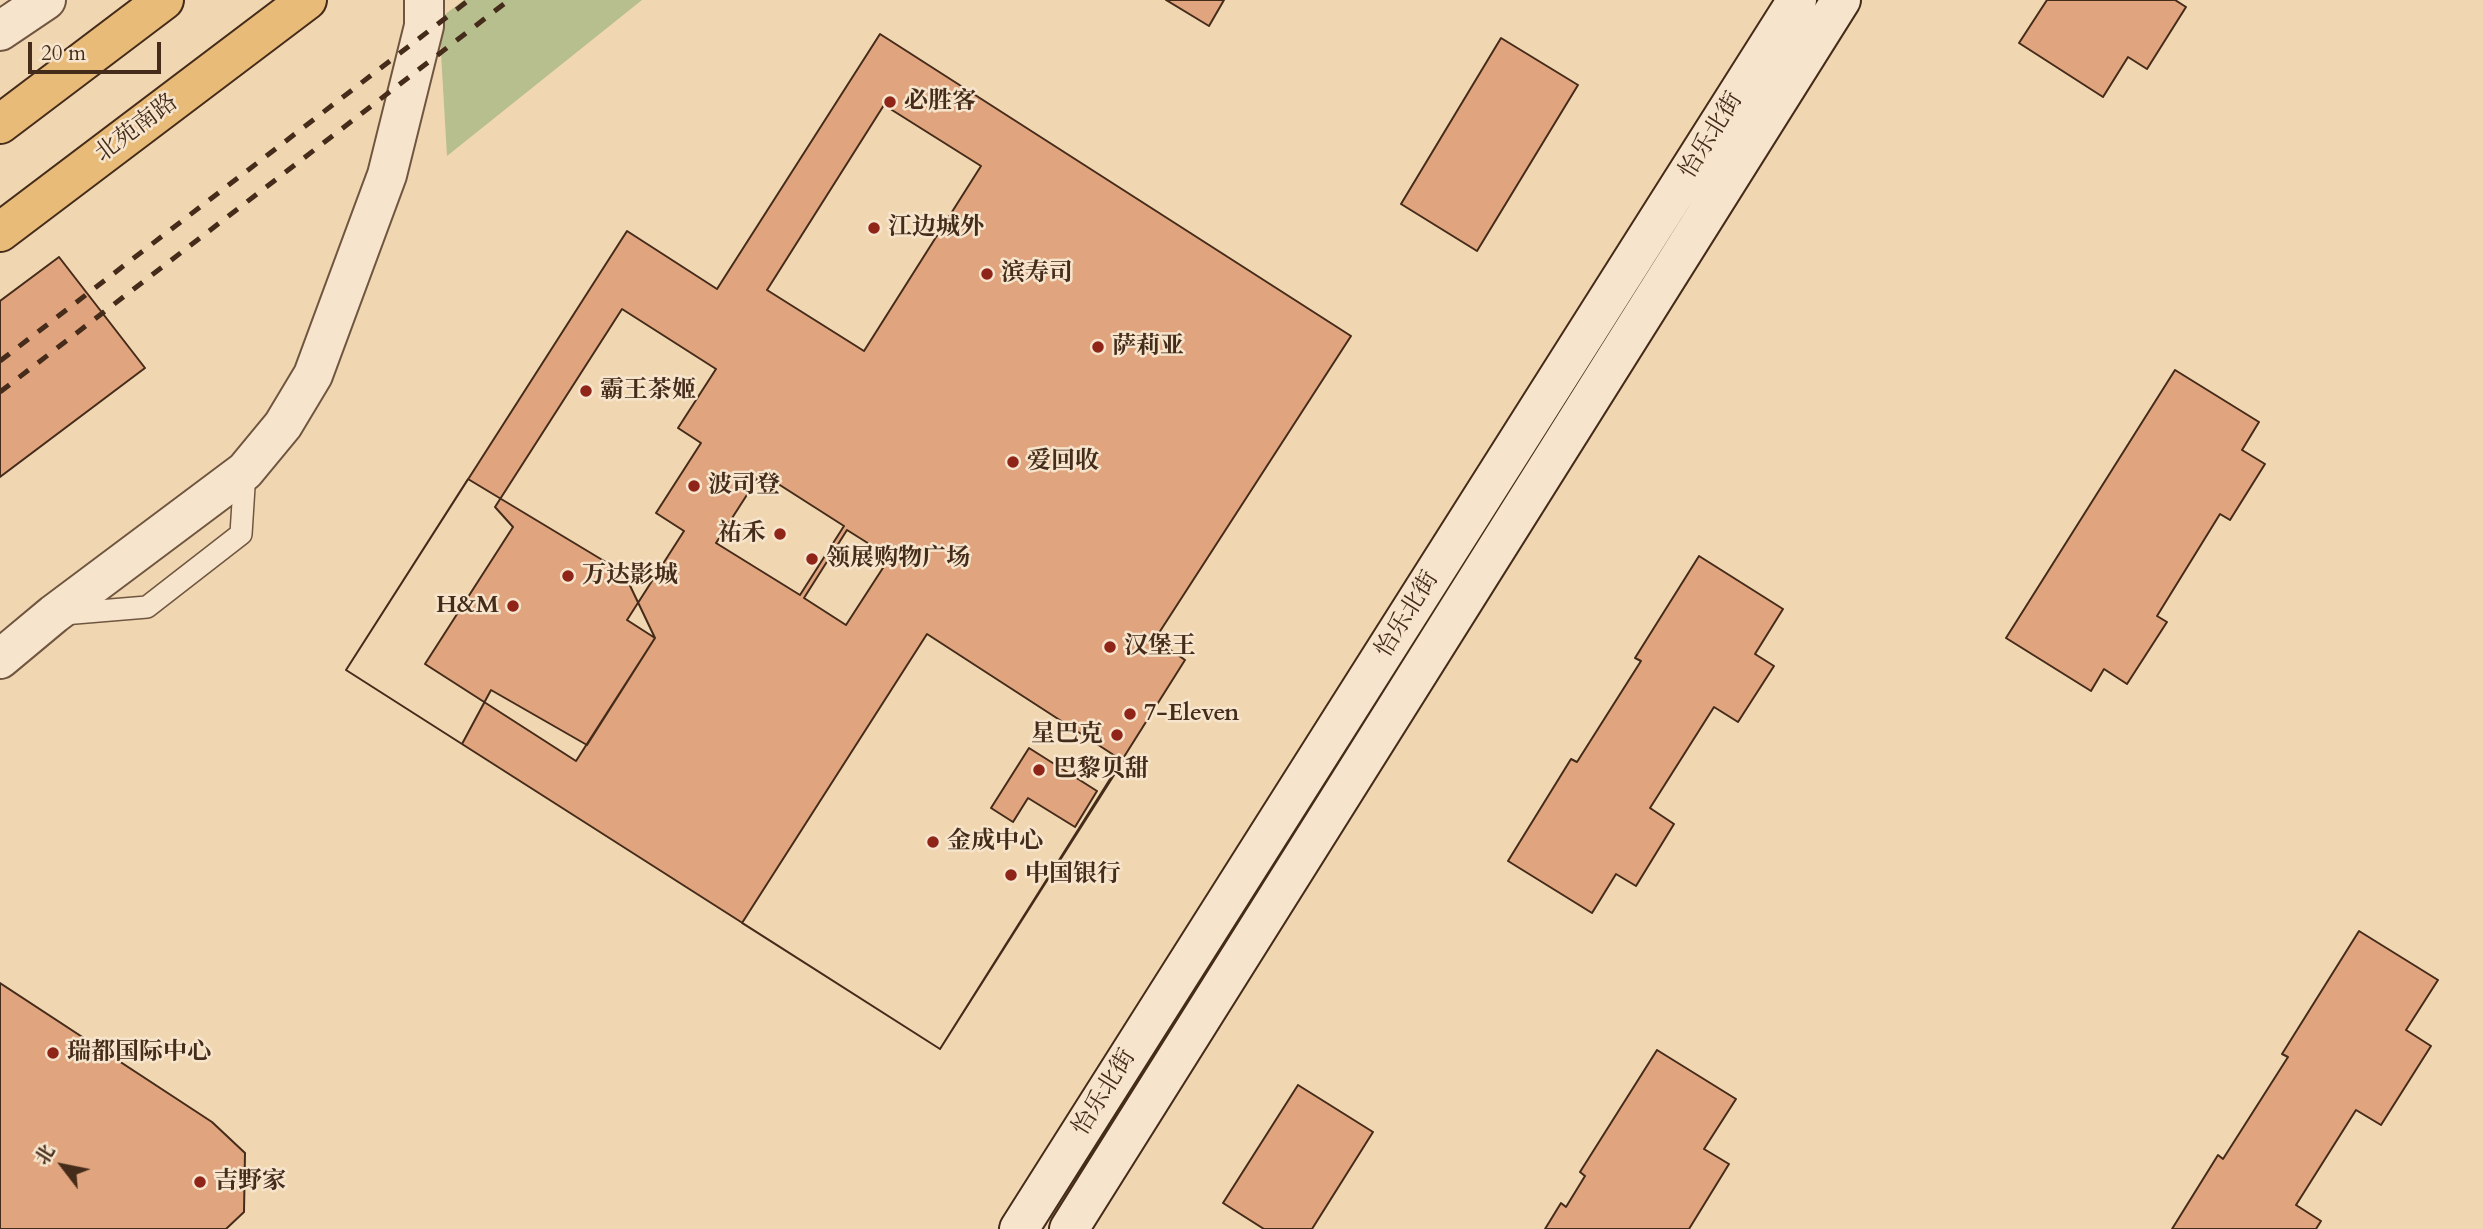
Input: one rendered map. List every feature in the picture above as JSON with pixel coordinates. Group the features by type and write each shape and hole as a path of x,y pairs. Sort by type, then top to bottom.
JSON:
{"highway":[{"path":"0,124 164,0"},
{"name":"北苑南路","path":"0,232 307,0"}],"main road":[{"path":"0,31 46,0"},
{"path":"0,659 54,614 245,471 283,425 313,375 387,175 424,26 425,0"},
{"name":"怡乐北街","path":"1019,1229 1797,0"},
{"name":"怡乐北街","path":"1069,1229 1841,0"}],"lane":[{"path":"54,614 147,607 241,534 245,471"}],"green space":[{"path":"464,0 642,0 447,156 439,19"}],"building":[{"path":"1166,0 1224,0 1209,26"},
{"path":"2047,0 2175,0 2186,7 2147,69 2128,57 2103,97 2019,43"},
{"name":"领展购物广场","path":"880,34 1351,336 1155,639 1185,660 940,1049 346,670 627,231 717,289"},
{"path":"1501,38 1578,85 1477,251 1401,204"},
{"name":"江边城外","path":"884,105 981,166 864,351 767,290"},
{"path":"59,257 145,368 0,477 0,301"},
{"name":"万达影城","path":"622,309 716,369 678,428 701,443 656,513 684,531 627,620 655,638 576,761 425,664 513,527 495,507"},
{"path":"2175,370 2259,422 2242,450 2265,464 2230,520 2220,514 2157,616 2167,622 2127,684 2104,669 2091,691 2006,638"},
{"name":"祐禾","path":"761,473 844,526 800,595 716,543"},
{"name":"H&M","path":"468,479 624,573 655,638 587,745 491,690 462,744 346,670"},
{"path":"847,530 890,557 846,625 804,598"},
{"path":"1699,556 1783,609 1755,654 1774,666 1738,722 1714,707 1650,808 1674,824 1636,886 1616,874 1592,913 1508,861 1571,759 1577,762 1641,661 1635,658"},
{"name":"金成中心","path":"927,634 1123,761 940,1049 742,923"},
{"name":"巴黎贝甜","path":"1029,748 1097,791 1075,827 1028,798 1013,822 991,808"},
{"path":"2359,931 2438,980 2406,1030 2431,1046 2381,1125 2356,1110 2296,1205 2321,1221 2316,1229 2172,1229 2218,1155 2223,1159 2288,1057 2282,1054"},
{"name":"瑞都国际中心","path":"0,983 212,1122 245,1153 244,1212 226,1229 0,1229"},
{"path":"1657,1050 1736,1099 1704,1149 1729,1164 1689,1229 1545,1229 1561,1203 1566,1207 1585,1176 1580,1172"},
{"path":"1298,1085 1373,1132 1312,1229 1264,1229 1223,1203"}],"railway":[{"path":"0,361 469,0"},
{"path":"0,392 509,0"}],"place":[{"name":"必胜客","path":"890,102"},
{"name":"江边城外","path":"874,228"},
{"name":"滨寿司","path":"987,274"},
{"name":"萨莉亚","path":"1098,347"},
{"name":"霸王茶姬","path":"586,391"},
{"name":"爱回收","path":"1013,462"},
{"name":"波司登","path":"694,486"},
{"name":"祐禾","path":"780,534"},
{"name":"领展购物广场","path":"812,559"},
{"name":"万达影城","path":"568,576"},
{"name":"H&M","path":"513,606"},
{"name":"汉堡王","path":"1110,647"},
{"name":"7-Eleven","path":"1130,714"},
{"name":"星巴克","path":"1117,735"},
{"name":"巴黎贝甜","path":"1039,770"},
{"name":"金成中心","path":"933,842"},
{"name":"中国银行","path":"1011,875"},
{"name":"瑞都国际中心","path":"53,1053"},
{"name":"吉野家","path":"200,1182"}]}
